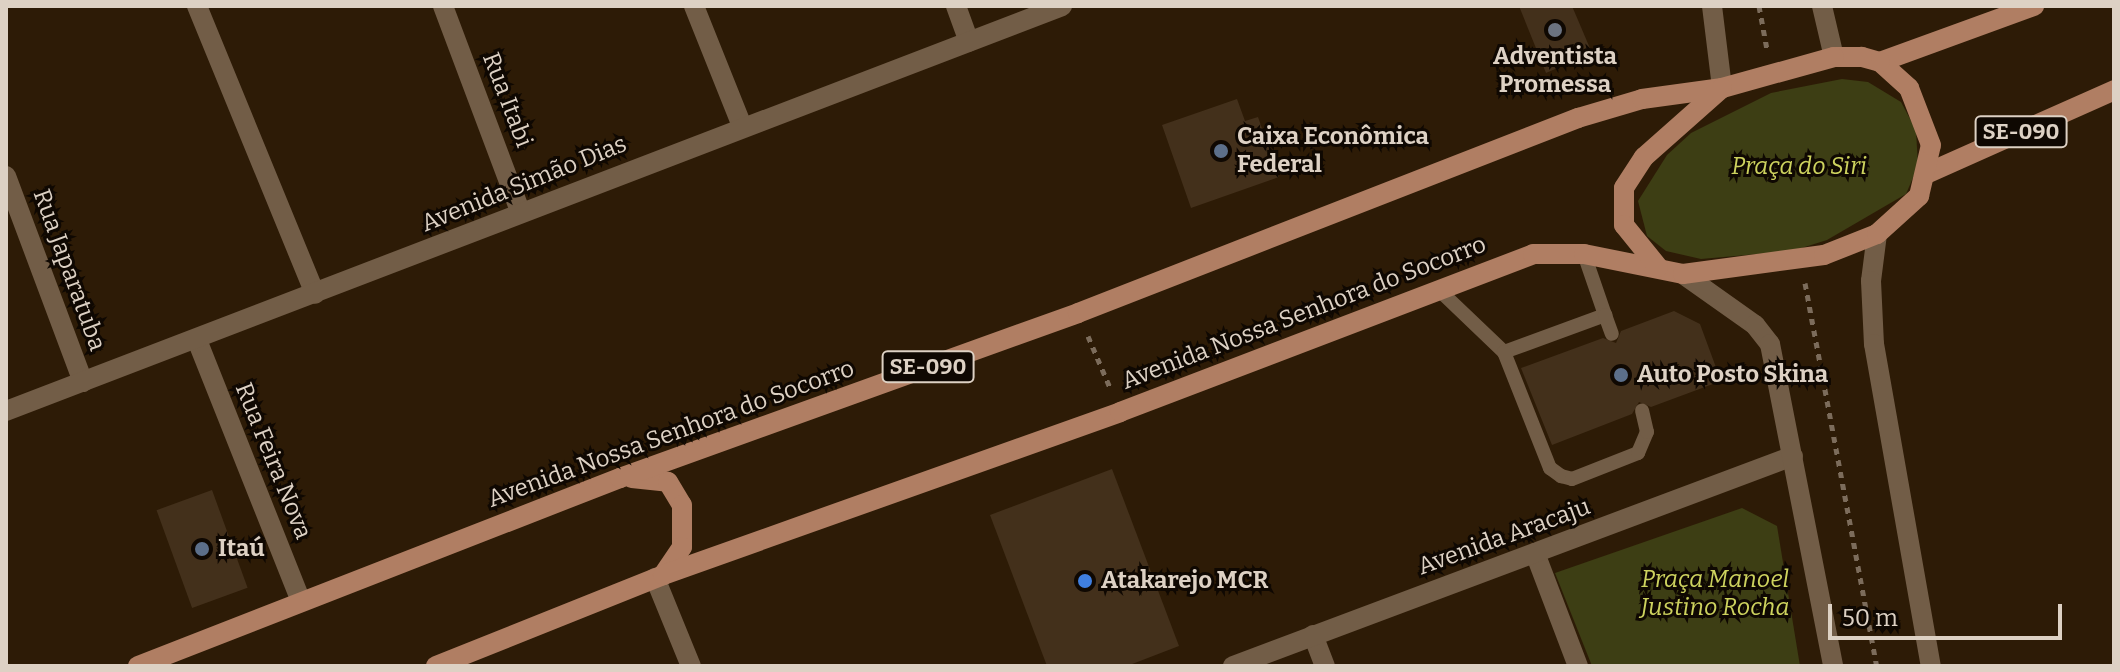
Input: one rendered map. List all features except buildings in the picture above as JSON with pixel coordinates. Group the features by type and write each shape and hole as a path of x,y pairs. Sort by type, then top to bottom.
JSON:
{"main road":[{"path":"1880,62 1909,88 1924,120 1928,173 1905,214 1877,234 1801,263 1683,274 1658,267 1624,225 1624,188 1644,157 1722,88 1834,57 1880,62 2034,6"},
{"name":"Avenida Nossa Senhora do Socorro","path":"138,666 620,478 1078,313 1565,123 1642,99 1722,88"},
{"name":"SE-090","path":"1928,173 2114,90"},
{"name":"Avenida Nossa Senhora do Socorro","path":"436,666 659,577 1120,412 1533,254 1584,254 1658,267"},
{"path":"620,478 663,480 678,494 684,539 659,577"}],"street":[{"path":"197,6 315,294"},
{"name":"Rua Itabi","path":"443,6 521,213"},
{"path":"694,6 742,126"},
{"path":"956,6 969,42"},
{"name":"Avenida Simão Dias","path":"6,411 197,340 742,126 1062,6"},
{"path":"1712,6 1722,88"},
{"path":"1822,6 1834,57"},
{"name":"Rua Japaratuba","path":"6,176 83,382"},
{"path":"1877,234 1871,281 1874,344 1931,666"},
{"path":"1683,274 1755,325 1770,344 1833,666"},
{"name":"Rua Feira Nova","path":"197,340 301,601"},
{"name":"Avenida Aracaju","path":"1233,666 1793,456"},
{"path":"1535,553 1578,666"},
{"path":"659,577 691,666"},
{"path":"1313,635 1325,666"}],"lane":[{"path":"1584,254 1612,334"},
{"path":"1438,289 1504,352 1550,468 1561,476 1572,479 1638,453 1647,432 1642,411"},
{"path":"1504,352 1605,315"}],"path":[{"path":"1759,6 1772,73"},
{"path":"1801,263 1877,666"},
{"path":"1078,313 1120,412"}],"green space":[{"name":"Praça do Siri","path":"1842,79 1868,82 1901,102 1916,130 1918,166 1906,194 1827,240 1792,251 1701,259 1666,251 1647,236 1638,201 1667,155 1691,133 1771,93"},
{"name":"Praça Manoel Justino Rocha","path":"1742,508 1777,526 1800,666 1592,666 1555,573"}],"place":[{"name":"Adventista Promessa","path":"1555,30"},
{"name":"Caixa Econômica Federal","path":"1221,151"},
{"name":"Auto Posto Skina","path":"1621,375"},
{"name":"Itaú","path":"202,549"},
{"name":"Atakarejo MCR","path":"1085,581"}]}
